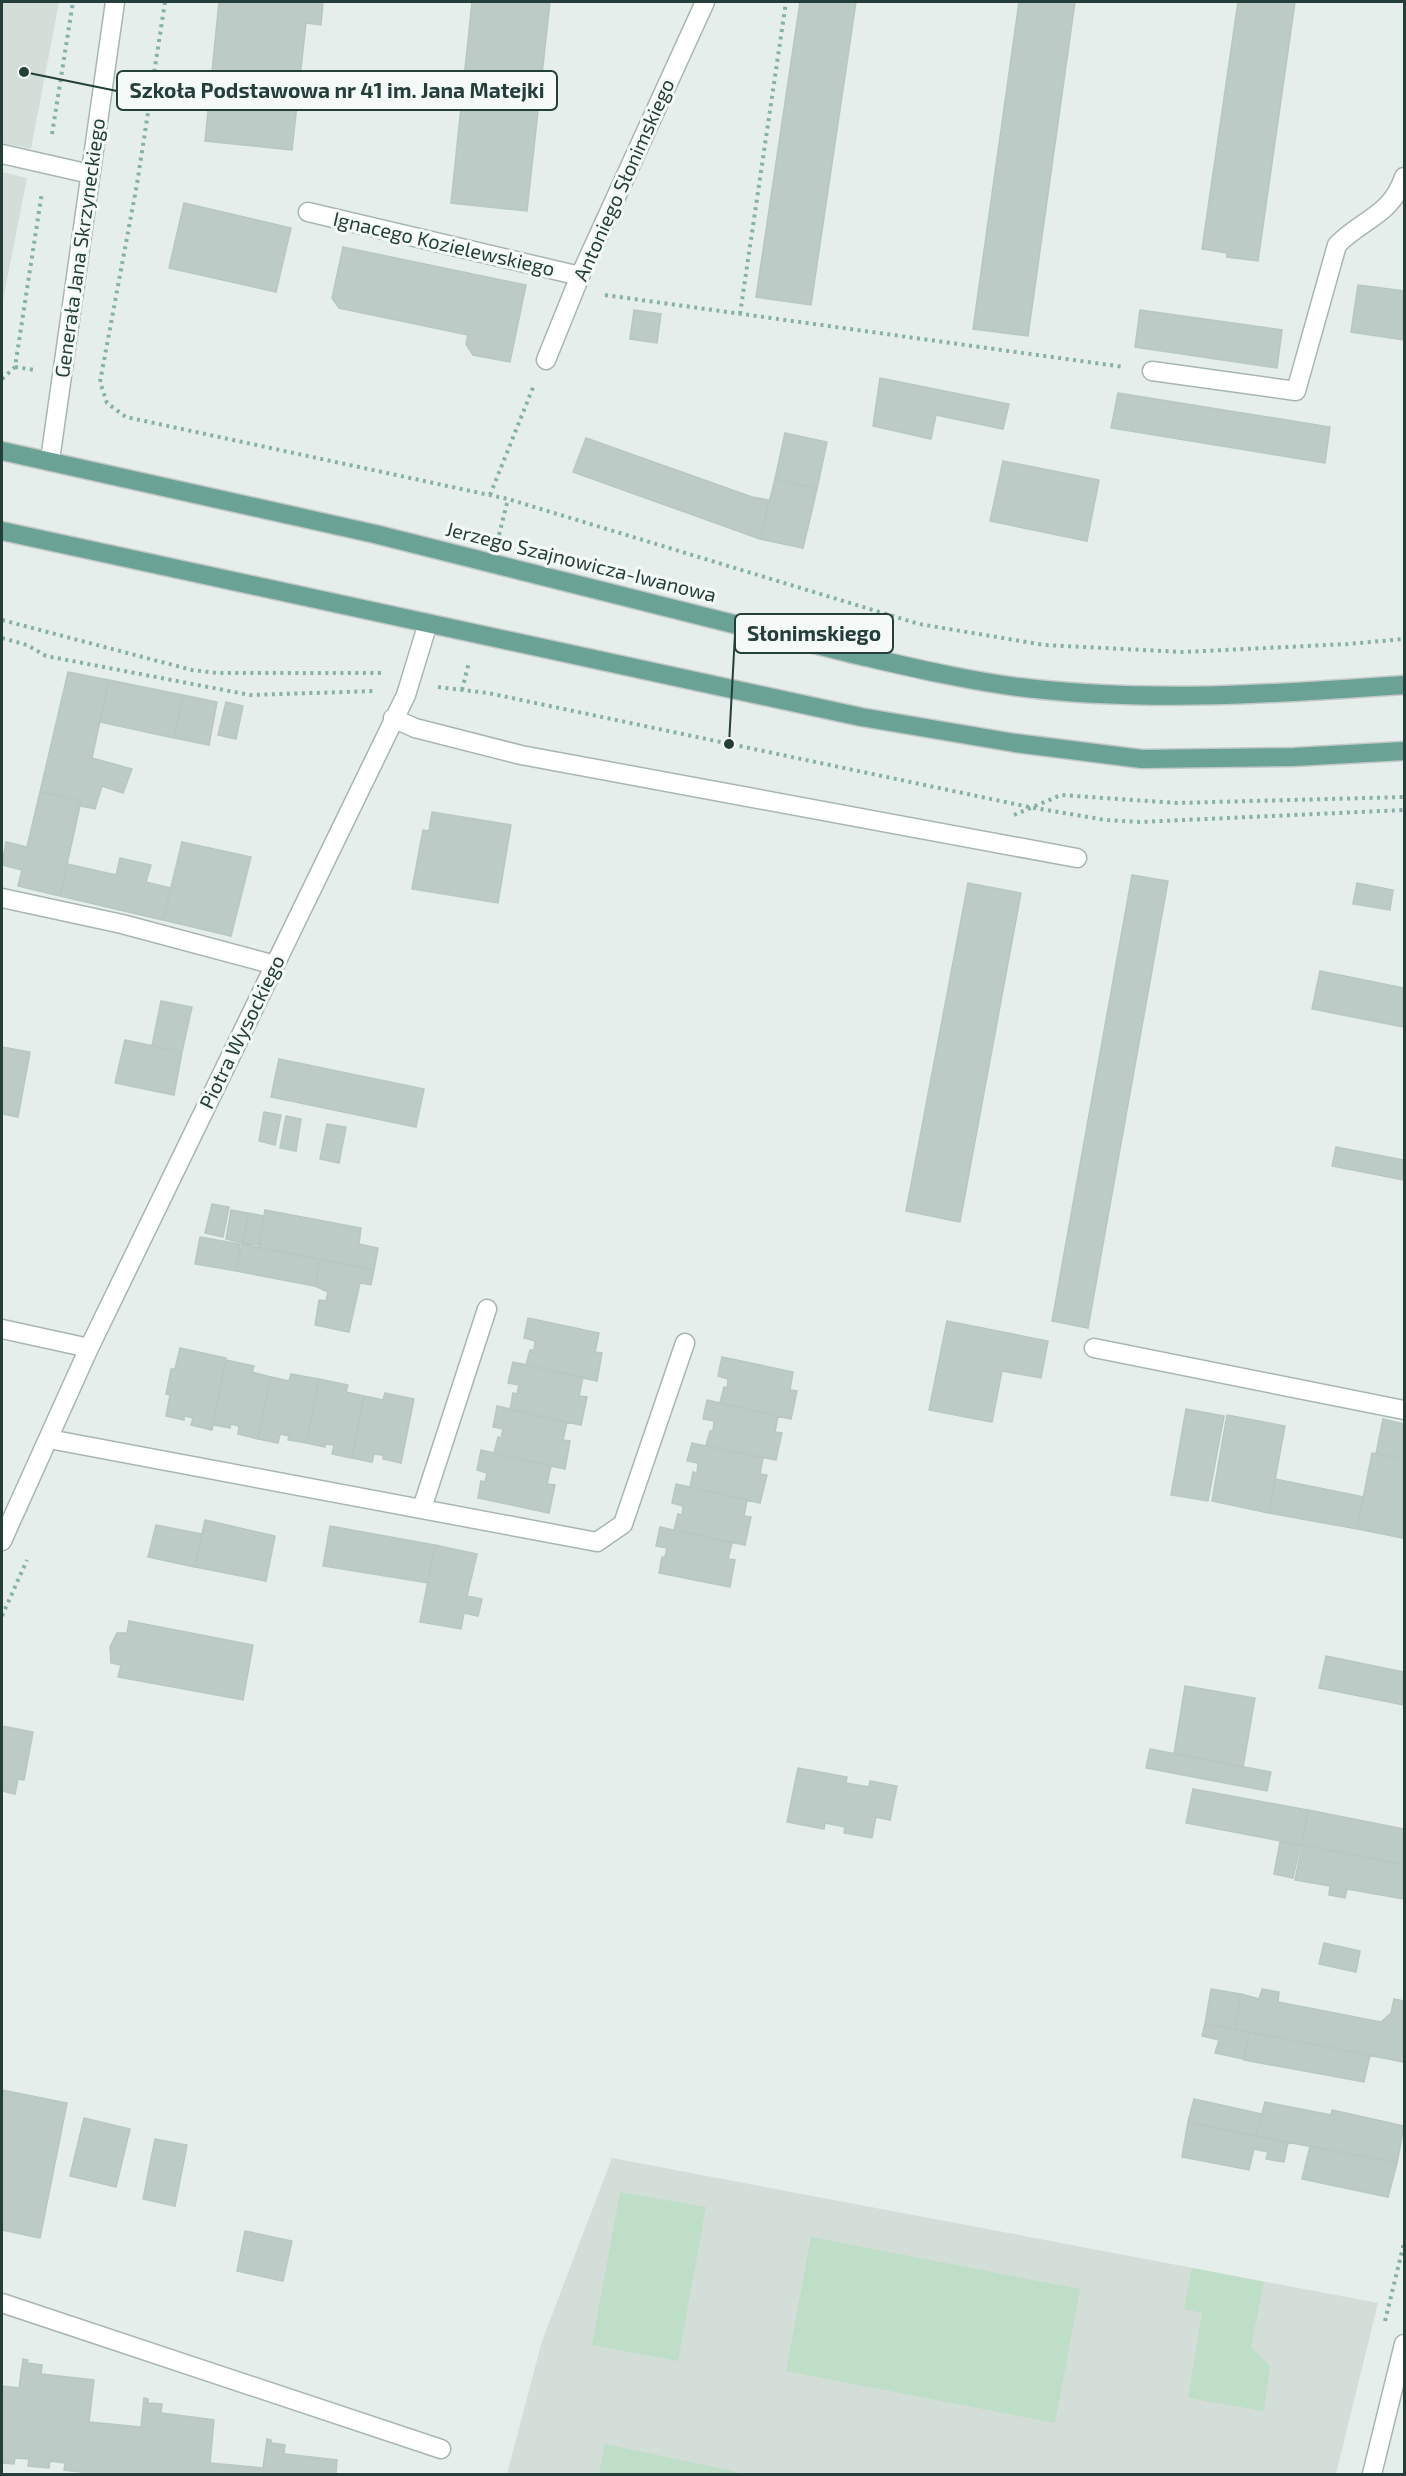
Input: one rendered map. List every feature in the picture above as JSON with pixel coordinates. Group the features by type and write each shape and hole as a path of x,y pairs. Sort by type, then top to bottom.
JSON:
{"main road":[{"name":"Jerzego Szajnowicza-Iwanowa","path":"2,451 375,534 934,673 1017,687 1142,696 1290,693 1404,685"},
{"path":"2,531 861,717 1015,743 1142,759 1294,757 1404,751"}],"street":[{"name":"Generała Jana Skrzyneckiego","path":"50,460 115,2"},
{"name":"Antoniego Słonimskiego","path":"546,360 578,283 705,2"},
{"path":"2,154 90,174"},
{"path":"1152,370 1296,391 1337,245 1349,233 1376,217 1399,194 1404,177"},
{"name":"Ignacego Kozielewskiego","path":"308,212 578,283"},
{"name":"Piotra Wysockiego","path":"2,1541 89,1348 408,688 428,623"},
{"path":"393,718 416,728 521,755 1077,858"},
{"path":"2,898 122,924 275,965"},
{"path":"422,1508 487,1308"},
{"path":"2,1329 89,1348"},
{"path":"49,1439 597,1542 623,1524 685,1343"},
{"path":"1094,1348 1404,1410"},
{"path":"2,2303 441,2449"},
{"path":"1372,2475 1404,2344"}],"path":[{"path":"165,2 137,184 100,382 107,403 126,417 490,495 919,624 1044,645 1183,652 1404,639"},
{"path":"740,314 786,2"},
{"path":"578,283 740,314 1152,370"},
{"path":"490,495 546,360"},
{"path":"2,620 192,670 217,673 386,673 408,688"},
{"path":"2,639 27,645 46,656 250,694 376,691 432,687 488,693 1029,807 1105,820 1140,822 1404,810"},
{"path":"1011,816 1061,795 1177,803 1404,798"}],"shaded area":[{"path":"2,2 59,2 31,149 2,143"},
{"path":"2,172 27,178 2,305"},
{"path":"612,2158 1378,2303 1336,2474 507,2474 542,2341"}],"green space":[{"path":"620,2192 706,2207 678,2361 592,2345"},
{"path":"811,2237 1080,2289 1055,2423 786,2371"},
{"path":"1192,2268 1264,2282 1251,2347 1270,2366 1264,2411 1188,2398 1202,2313 1184,2309"},
{"path":"605,2444 747,2474 599,2474"}],"building":[{"path":"219,2 323,2 321,25 306,23 292,150 205,141"},
{"path":"472,2 550,2 527,211 451,203"},
{"path":"800,2 856,2 811,305 756,297"},
{"path":"1019,2 1075,2 1028,336 973,329"},
{"path":"1238,2 1295,2 1258,261 1227,257 1227,253 1202,249"},
{"path":"184,203 291,228 276,292 169,268"},
{"path":"343,247 526,285 510,362 473,355 466,344 468,335 339,308 332,298"},
{"path":"1358,285 1404,291 1404,340 1351,332"},
{"path":"634,310 661,314 657,343 630,339"},
{"path":"1140,310 1282,330 1277,368 1135,347"},
{"path":"880,378 1009,404 1003,429 936,415 931,439 873,426"},
{"path":"1118,393 1330,427 1325,463 1111,428"},
{"path":"785,433 827,442 817,489 775,479"},
{"path":"586,438 752,497 769,500 760,539 573,472"},
{"path":"1003,461 1099,480 1087,541 990,521"},
{"path":"775,479 817,489 803,548 760,539"},
{"path":"68,672 109,680 92,758 132,769 123,793 102,786 95,809 80,806 81,801 40,792"},
{"path":"109,680 183,695 174,738 100,722"},
{"path":"183,695 217,702 209,745 174,738"},
{"path":"226,702 243,706 236,739 218,735"},
{"path":"40,792 81,801 60,896 18,886 22,870 2,865 6,842 27,847"},
{"path":"432,812 511,825 498,903 412,889 423,830 429,831"},
{"path":"182,842 251,857 231,936 163,920"},
{"path":"120,858 151,865 146,882 171,888 163,920 60,896 67,864 116,875"},
{"path":"1132,875 1168,881 1088,1328 1052,1321"},
{"path":"968,883 1021,893 960,1222 906,1211"},
{"path":"1357,883 1393,890 1390,910 1353,904"},
{"path":"1320,971 1404,988 1404,1027 1312,1009"},
{"path":"161,1001 192,1007 182,1052 152,1046"},
{"path":"125,1040 182,1052 174,1095 115,1083"},
{"path":"2,1047 30,1052 18,1117 2,1114"},
{"path":"279,1059 424,1089 416,1127 271,1097"},
{"path":"264,1112 281,1115 275,1145 259,1141"},
{"path":"286,1116 301,1119 296,1151 280,1148"},
{"path":"327,1124 346,1127 339,1163 320,1159"},
{"path":"1336,1147 1404,1160 1404,1180 1332,1166"},
{"path":"212,1204 229,1207 223,1237 205,1233"},
{"path":"231,1210 248,1213 243,1243 226,1239"},
{"path":"265,1210 361,1228 359,1244 378,1248 374,1270 259,1248"},
{"path":"248,1213 264,1216 259,1245 243,1243"},
{"path":"200,1237 240,1244 236,1271 195,1264"},
{"path":"242,1244 320,1259 315,1286 236,1271"},
{"path":"320,1259 374,1270 371,1285 360,1283 349,1332 315,1325 319,1300 326,1301 328,1292 315,1286"},
{"path":"528,1318 599,1333 595,1352 602,1353 597,1381 526,1365 530,1350 534,1350 535,1341 524,1338"},
{"path":"947,1321 1048,1341 1041,1378 1002,1371 992,1422 929,1410"},
{"path":"180,1348 226,1358 212,1430 191,1425 193,1418 184,1416 184,1420 166,1416 170,1395 166,1394 171,1369 175,1369"},
{"path":"722,1357 793,1372 790,1390 797,1391 791,1419 720,1403 724,1387 727,1388 728,1379 718,1376"},
{"path":"226,1360 254,1366 252,1372 271,1377 258,1439 238,1434 239,1426 231,1424 230,1428 213,1425"},
{"path":"513,1362 583,1377 579,1396 587,1397 581,1425 510,1410 513,1393 517,1394 519,1385 508,1383"},
{"path":"291,1374 319,1379 306,1443 288,1440 289,1436 280,1434 278,1443 258,1439 271,1377 289,1381"},
{"path":"319,1379 348,1385 346,1392 364,1396 352,1458 332,1454 334,1445 325,1444 325,1447 306,1443"},
{"path":"385,1393 414,1399 401,1463 383,1459 383,1455 374,1454 372,1462 352,1458 364,1396 383,1400"},
{"path":"707,1400 778,1416 775,1432 782,1433 776,1460 706,1446 710,1431 713,1431 714,1421 703,1419"},
{"path":"497,1406 567,1422 563,1440 570,1441 565,1469 494,1453 498,1437 501,1438 503,1429 493,1427"},
{"path":"1186,1409 1224,1416 1208,1501 1171,1495"},
{"path":"1227,1415 1285,1426 1269,1513 1212,1501"},
{"path":"1383,1419 1404,1424 1404,1459 1376,1454"},
{"path":"692,1443 763,1458 760,1474 767,1475 760,1503 690,1487 693,1472 697,1473 698,1463 687,1461"},
{"path":"481,1450 551,1466 547,1484 555,1485 549,1513 478,1498 481,1481 485,1482 487,1473 477,1470"},
{"path":"1372,1453 1404,1459 1403,1538 1357,1529"},
{"path":"1275,1479 1364,1497 1357,1529 1269,1513"},
{"path":"676,1484 747,1500 744,1516 751,1517 745,1545 674,1530 678,1514 682,1515 683,1506 672,1503"},
{"path":"205,1520 275,1536 266,1581 195,1567"},
{"path":"156,1525 202,1534 195,1567 148,1557"},
{"path":"330,1526 435,1545 428,1583 323,1566"},
{"path":"660,1527 732,1543 728,1559 735,1560 730,1587 659,1573 662,1557 665,1557 667,1548 656,1546"},
{"path":"435,1545 477,1554 467,1596 482,1599 478,1616 464,1613 461,1629 420,1622"},
{"path":"129,1621 253,1645 243,1700 118,1677 121,1665 111,1663 110,1647 117,1633 127,1633"},
{"path":"1326,1656 1404,1672 1404,1705 1319,1688"},
{"path":"1185,1686 1255,1698 1243,1767 1174,1754"},
{"path":"2,1726 33,1732 24,1780 18,1779 15,1794 2,1791"},
{"path":"1150,1749 1271,1772 1267,1791 1146,1768"},
{"path":"798,1768 847,1777 846,1783 869,1787 870,1781 897,1786 890,1820 876,1817 872,1838 844,1833 845,1827 825,1823 824,1829 787,1822"},
{"path":"1193,1789 1308,1810 1302,1845 1186,1823"},
{"path":"1308,1810 1404,1829 1404,1865 1302,1845"},
{"path":"1280,1842 1300,1846 1293,1878 1274,1874"},
{"path":"1302,1845 1404,1865 1404,1899 1347,1889 1345,1898 1329,1895 1330,1886 1295,1880"},
{"path":"1324,1943 1360,1951 1356,1972 1319,1964"},
{"path":"1211,1989 1241,1994 1235,2029 1205,2024"},
{"path":"1262,1989 1279,1992 1278,2002 1381,2022 1391,2013 1394,1999 1404,2001 1404,2062 1235,2029 1241,1994 1259,1999"},
{"path":"1205,2024 1249,2032 1244,2059 1215,2053 1219,2040 1202,2036"},
{"path":"1249,2032 1370,2055 1364,2082 1244,2060"},
{"path":"2,2090 67,2103 40,2238 2,2230"},
{"path":"1194,2099 1262,2114 1256,2136 1188,2122"},
{"path":"1265,2102 1331,2115 1332,2110 1404,2126 1397,2163 1256,2136"},
{"path":"84,2118 130,2129 116,2187 70,2176"},
{"path":"1188,2122 1288,2142 1284,2162 1266,2159 1268,2152 1254,2149 1249,2170 1182,2157"},
{"path":"155,2139 187,2145 175,2206 143,2199"},
{"path":"1310,2146 1397,2163 1388,2197 1302,2179"},
{"path":"245,2231 292,2241 283,2281 237,2271"},
{"path":"23,2359 28,2360 27,2363 42,2365 41,2374 94,2380 89,2422 141,2427 144,2398 148,2399 148,2403 162,2404 161,2413 214,2420 210,2463 263,2468 267,2439 271,2440 271,2443 285,2445 284,2454 337,2460 336,2474 81,2474 82,2472 64,2470 65,2463 50,2461 49,2468 28,2466 29,2459 15,2458 14,2464 2,2463 2,2386 19,2388"}],"place":[{"name":"Szkoła Podstawowa nr 41 im. Jana Matejki","path":"24,72"},
{"name":"Słonimskiego","path":"729,744"}]}
